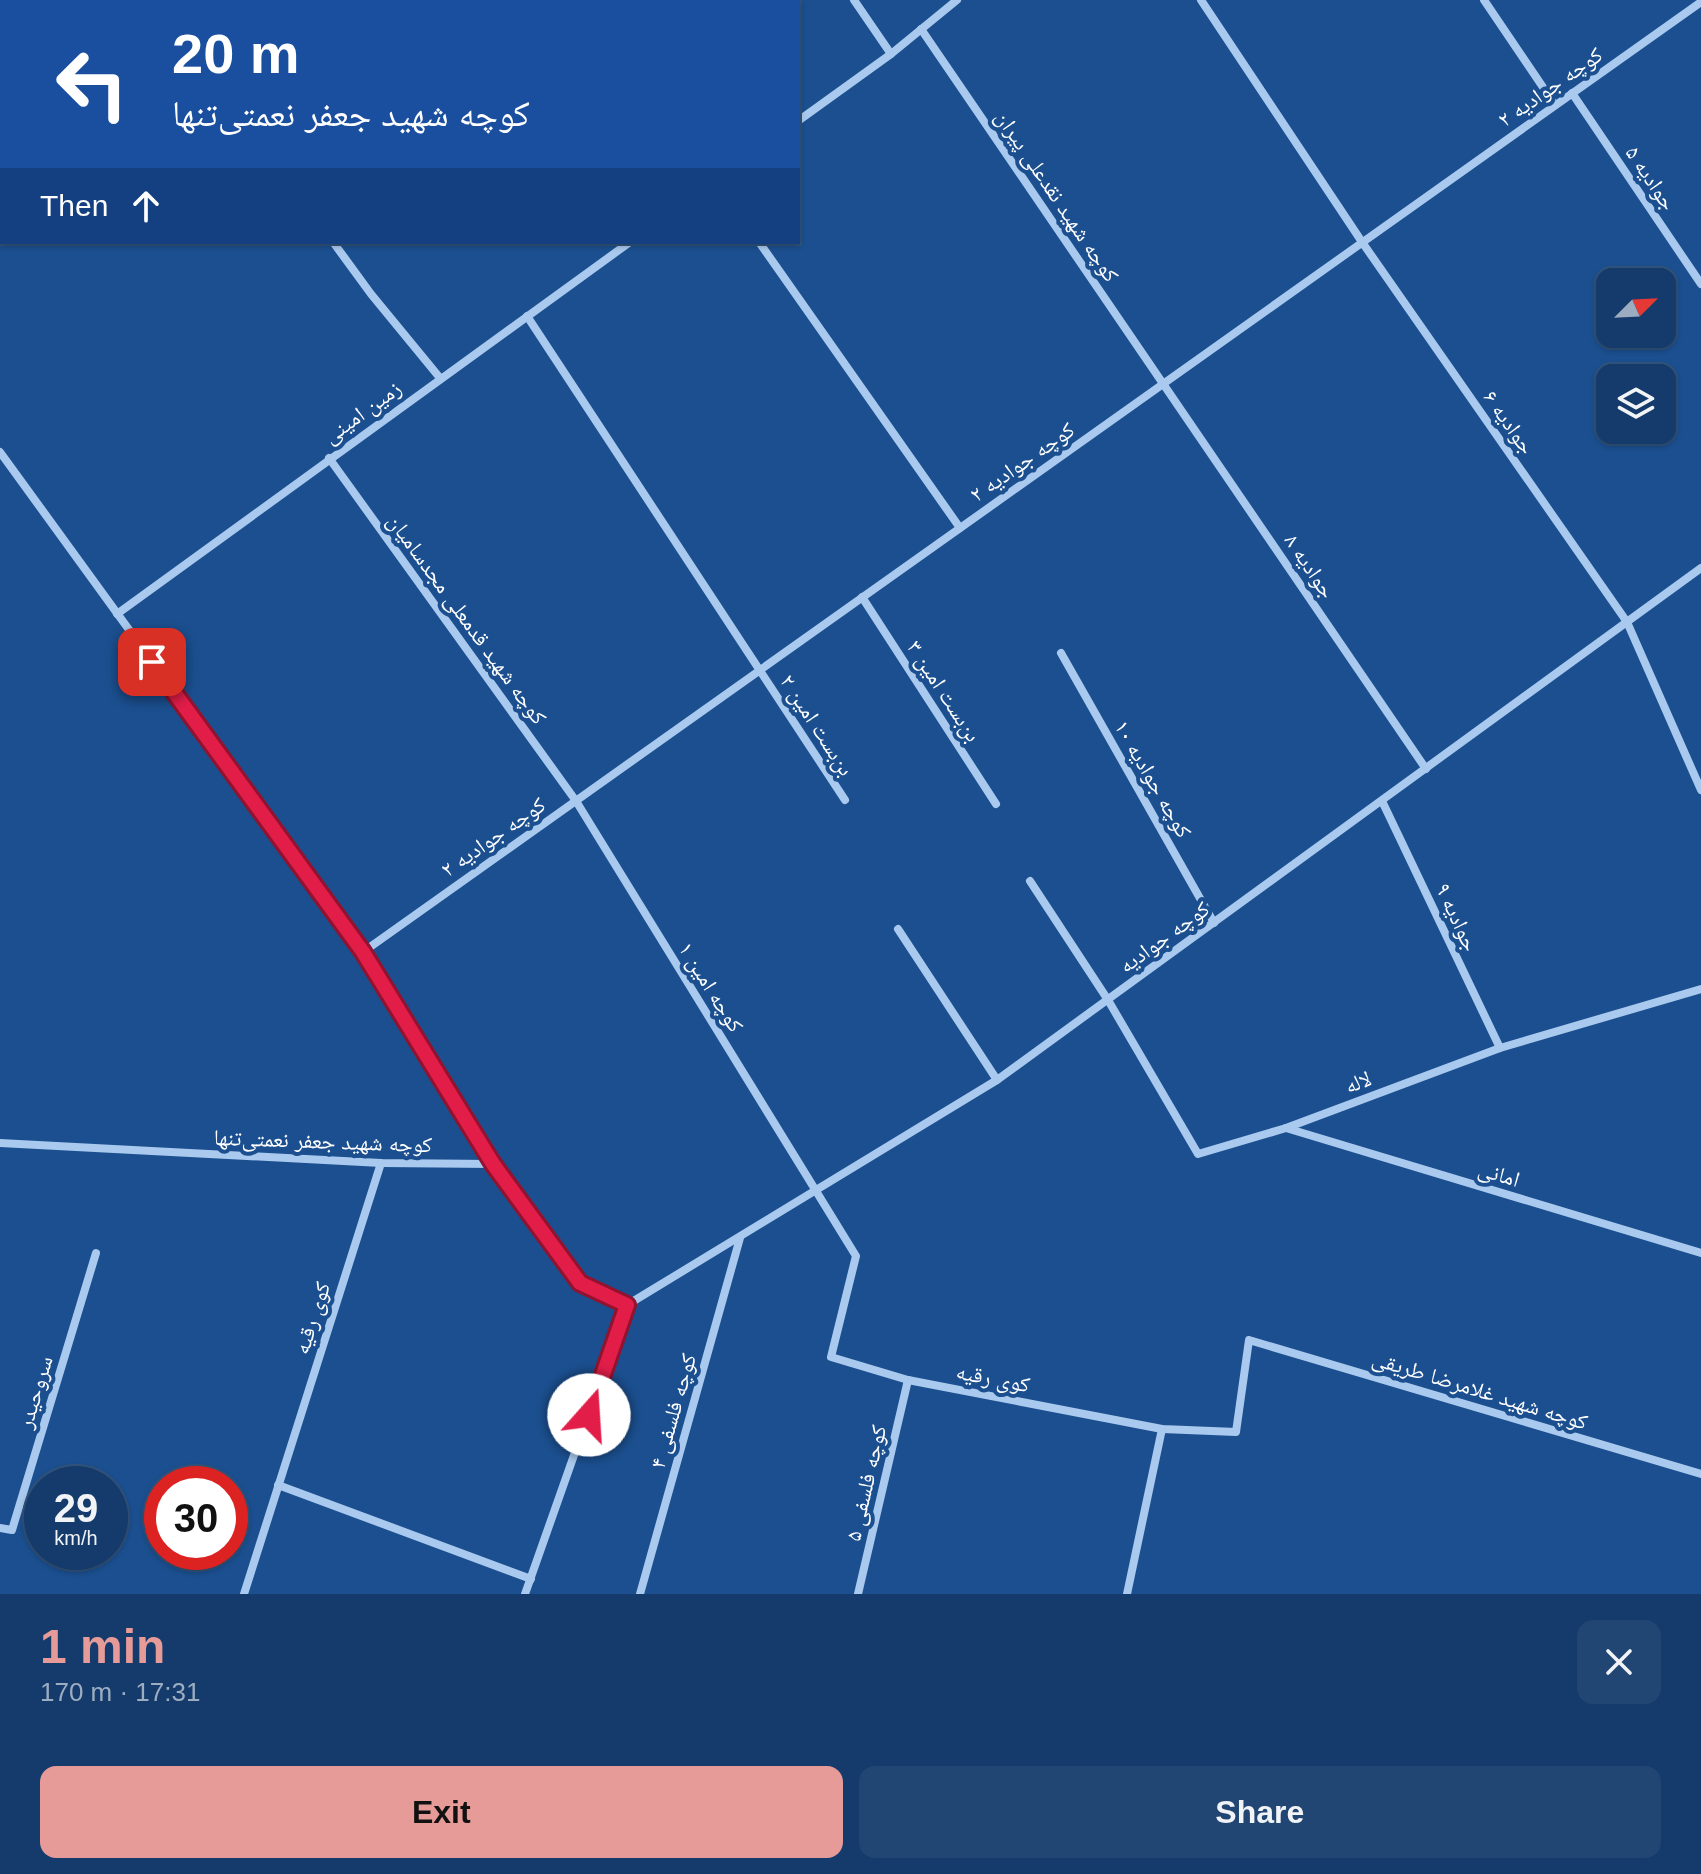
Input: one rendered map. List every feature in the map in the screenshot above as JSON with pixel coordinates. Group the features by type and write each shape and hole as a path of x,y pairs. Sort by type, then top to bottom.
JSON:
{"street":[{"path":"854,0 891,54"},
{"path":"800,120 891,54 957,0"},
{"name":"جوادیه ۶","path":"1201,0 1362,242 1627,622 1701,790"},
{"path":"1484,0 1555,105"},
{"name":"کوچه جوادیه ۲","path":"363,952 1701,2"},
{"name":"کوچه شهید نقدعلی پیران","path":"921,29 1164,383"},
{"name":"جوادیه ۵","path":"1572,93 1701,284"},
{"path":"334,244 440,378"},
{"name":"زمین امینی","path":"117,614 627,244"},
{"path":"760,244 960,528"},
{"name":"بن‌بست امین ۲","path":"527,316 845,800"},
{"name":"جوادیه ۸","path":"1164,383 1426,769"},
{"path":"0,452 363,952 493,1164 580,1283 627,1305 525,1594"},
{"name":"کوچه شهید قدمعلی مجدسامیان","path":"329,458 576,801"},
{"name":"کوچه جوادیه","path":"627,1305 997,1080 1701,568"},
{"name":"بن‌بست امین ۳","path":"862,597 996,804"},
{"name":"کوچه جوادیه ۱۰","path":"1061,653 1214,923"},
{"name":"کوچه امین ۱","path":"576,801 815,1191"},
{"name":"جوادیه ۹","path":"1382,801 1500,1048"},
{"path":"1030,881 1108,1000"},
{"path":"898,929 997,1080"},
{"name":"لاله","path":"1108,1000 1198,1154 1286,1128 1500,1048 1701,989"},
{"name":"امانی","path":"1286,1128 1701,1253"},
{"name":"کوچه شهید جعفر نعمتی‌تنها","path":"0,1143 381,1163 493,1164"},
{"name":"کوی رقیه","path":"244,1594 381,1163"},
{"name":"کوی رقیه","path":"815,1191 856,1256 831,1357 908,1380 1162,1429 1236,1432 1249,1340"},
{"name":"کوچه فلسفی ۴","path":"640,1594 740,1237"},
{"name":"سروحیدر","path":"0,1528 12,1530 96,1253"},
{"name":"کوچه شهید غلامرضا طریقی","path":"1249,1340 1701,1474"},
{"name":"کوچه فلسفی ۵","path":"858,1594 908,1380"},
{"path":"1127,1594 1162,1429"},
{"path":"278,1485 531,1579"}],"route":[{"path":"152,662 363,952 493,1164 580,1283 627,1305 589,1415"}]}
